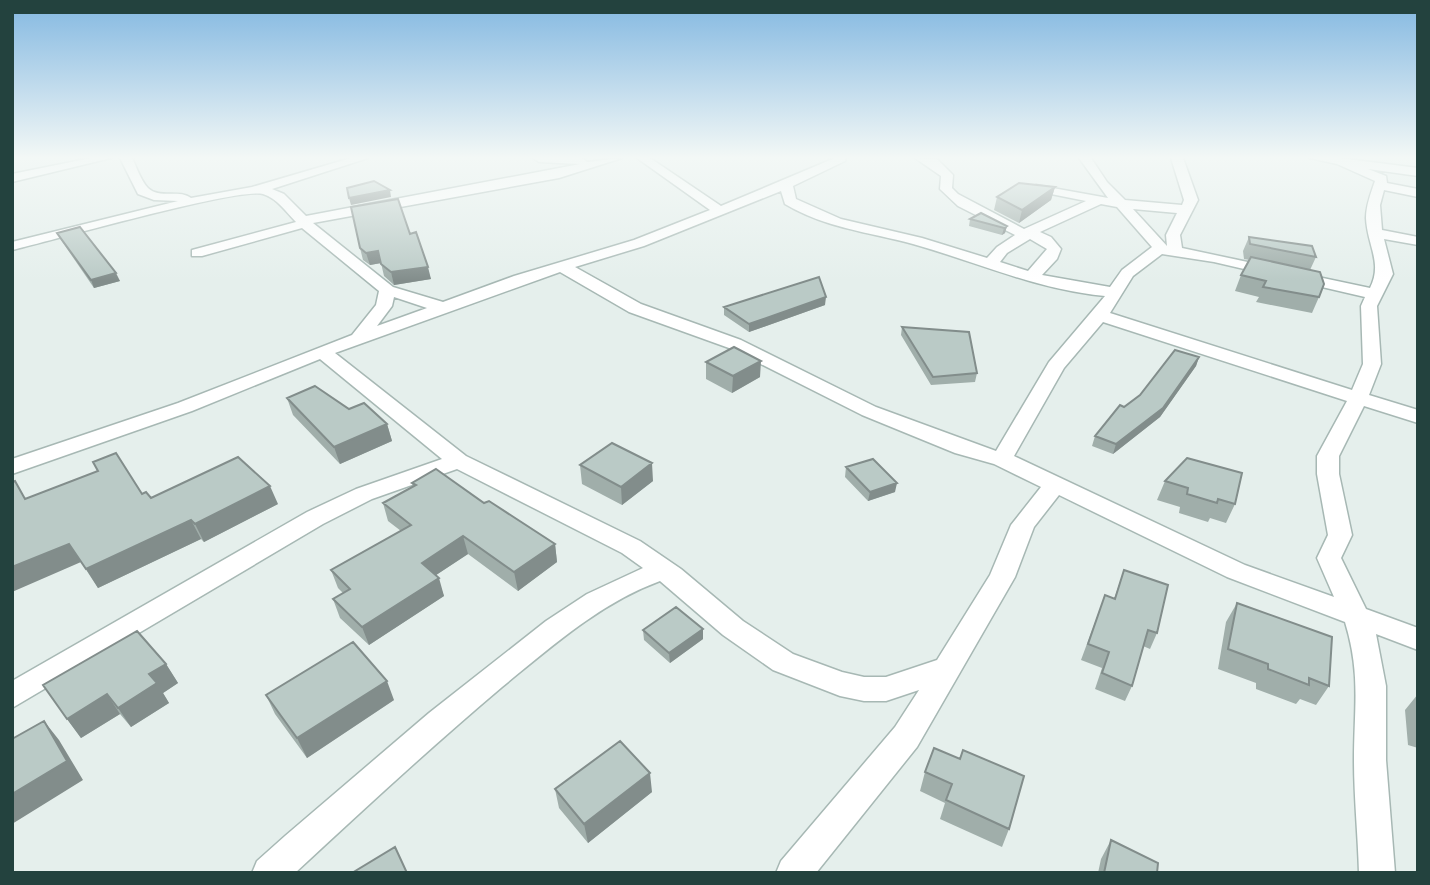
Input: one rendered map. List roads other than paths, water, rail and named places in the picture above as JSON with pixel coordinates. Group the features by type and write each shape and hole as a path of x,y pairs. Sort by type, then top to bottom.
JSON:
{"street":[{"path":"12,246 201,199"},
{"path":"281,199 304,222 387,290 442,307"},
{"path":"197,253 304,222 425,199"},
{"path":"698,199 721,211"},
{"path":"12,467 185,407 442,307 639,243 748,199"},
{"path":"744,201 760,199"},
{"path":"765,199 793,203 811,214 844,227 915,241 1079,289 1115,292"},
{"path":"957,199 1027,234 1046,240 1054,249 1052,256 1033,275"},
{"path":"1096,199 1186,210"},
{"path":"1116,199 1167,249 1315,285 1376,294"},
{"path":"1002,459 1055,366 1102,312 1127,273 1167,249 1191,199"},
{"path":"1375,199 1373,205 1376,233 1385,274 1370,306 1372,364 1358,399 1328,456 1328,474 1340,535 1329,558 1356,616 1368,653 1372,686 1370,761 1377,873"},
{"path":"990,264 1002,250 1027,234 1100,200"},
{"path":"1376,233 1418,241"},
{"path":"563,267 635,308 735,344 869,411 962,448 1002,459 1236,571 1418,639"},
{"path":"1079,289 1102,312 1418,417"},
{"path":"357,340 383,306 387,290"},
{"path":"322,352 458,461 604,532 663,570 758,647 783,662 840,684 864,689 886,689 944,669"},
{"path":"12,696 315,517 364,494 458,461"},
{"path":"793,873 906,737 944,669 1002,577 1023,525 1054,486"},
{"path":"269,873 456,708 558,626 605,593 630,580 663,570"}]}
